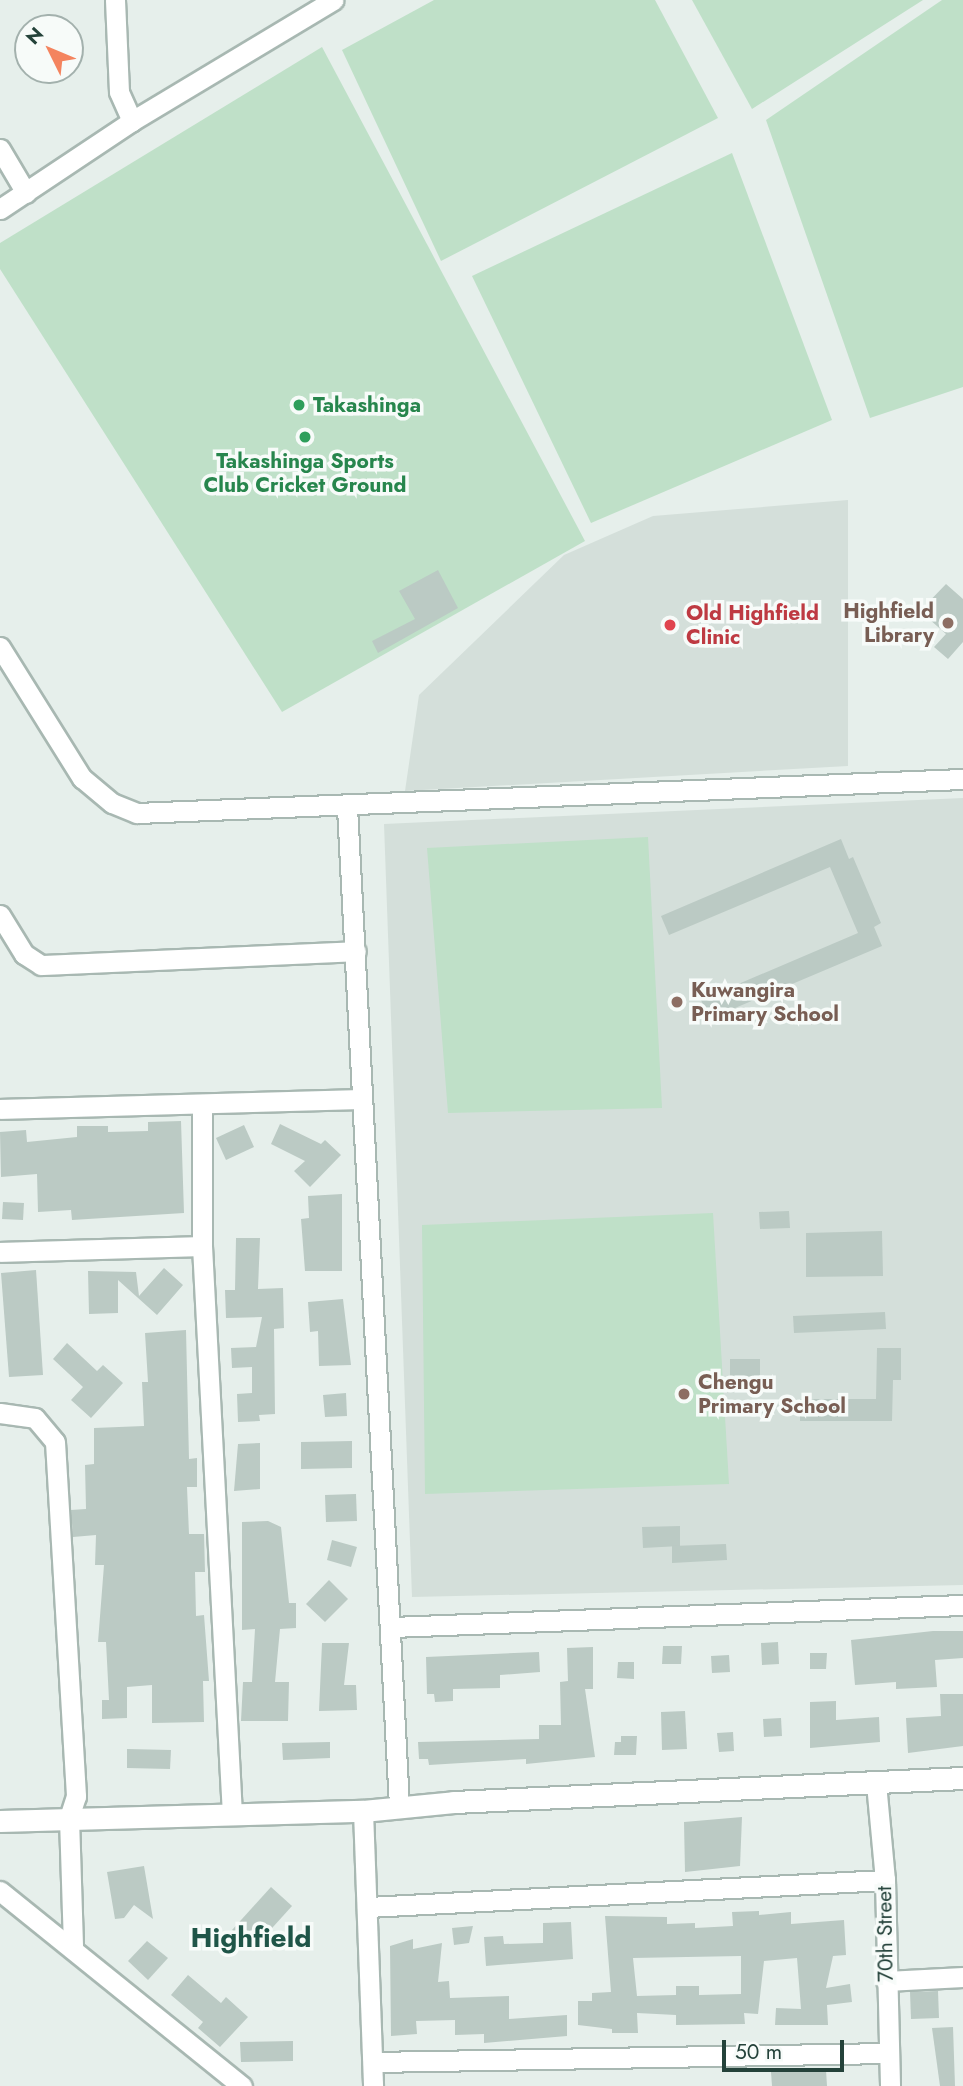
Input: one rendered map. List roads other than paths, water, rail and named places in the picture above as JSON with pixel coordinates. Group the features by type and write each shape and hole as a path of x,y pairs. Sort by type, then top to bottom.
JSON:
{"street":[{"path":"115,0 119,92 131,121"},
{"path":"0,209 131,121 333,0"},
{"path":"0,149 26,193"},
{"path":"0,647 82,778 112,803 136,813 348,807 963,779"},
{"path":"348,807 361,1098 400,1806"},
{"path":"0,915 24,954 41,965 356,951"},
{"path":"0,1109 202,1105 361,1098"},
{"path":"202,1105 202,1246 232,1814"},
{"path":"0,1252 202,1246"},
{"path":"0,1413 35,1418 55,1442 76,1796 69,1818 73,1948"},
{"path":"392,1627 963,1605"},
{"path":"0,1821 363,1811 400,1806 963,1778"},
{"name":"70th Street","path":"876,1783 885,1880 887,2053 890,2086"},
{"path":"363,1811 373,2086"},
{"path":"368,1907 885,1880"},
{"path":"0,1891 242,2086"},
{"path":"886,1981 963,1977"},
{"path":"373,2062 887,2053"}],"place":[{"name":"Takashinga","path":"299,405"},
{"name":"Takashinga Sports Club Cricket Ground","path":"305,437"},
{"name":"Highfield Library","path":"948,623"},
{"name":"Old Highfield Clinic","path":"670,625"},
{"name":"Kuwangira Primary School","path":"677,1002"},
{"name":"Chengu Primary School","path":"684,1394"}],"district":[{"name":"Highfield","path":"251,1938"}]}
